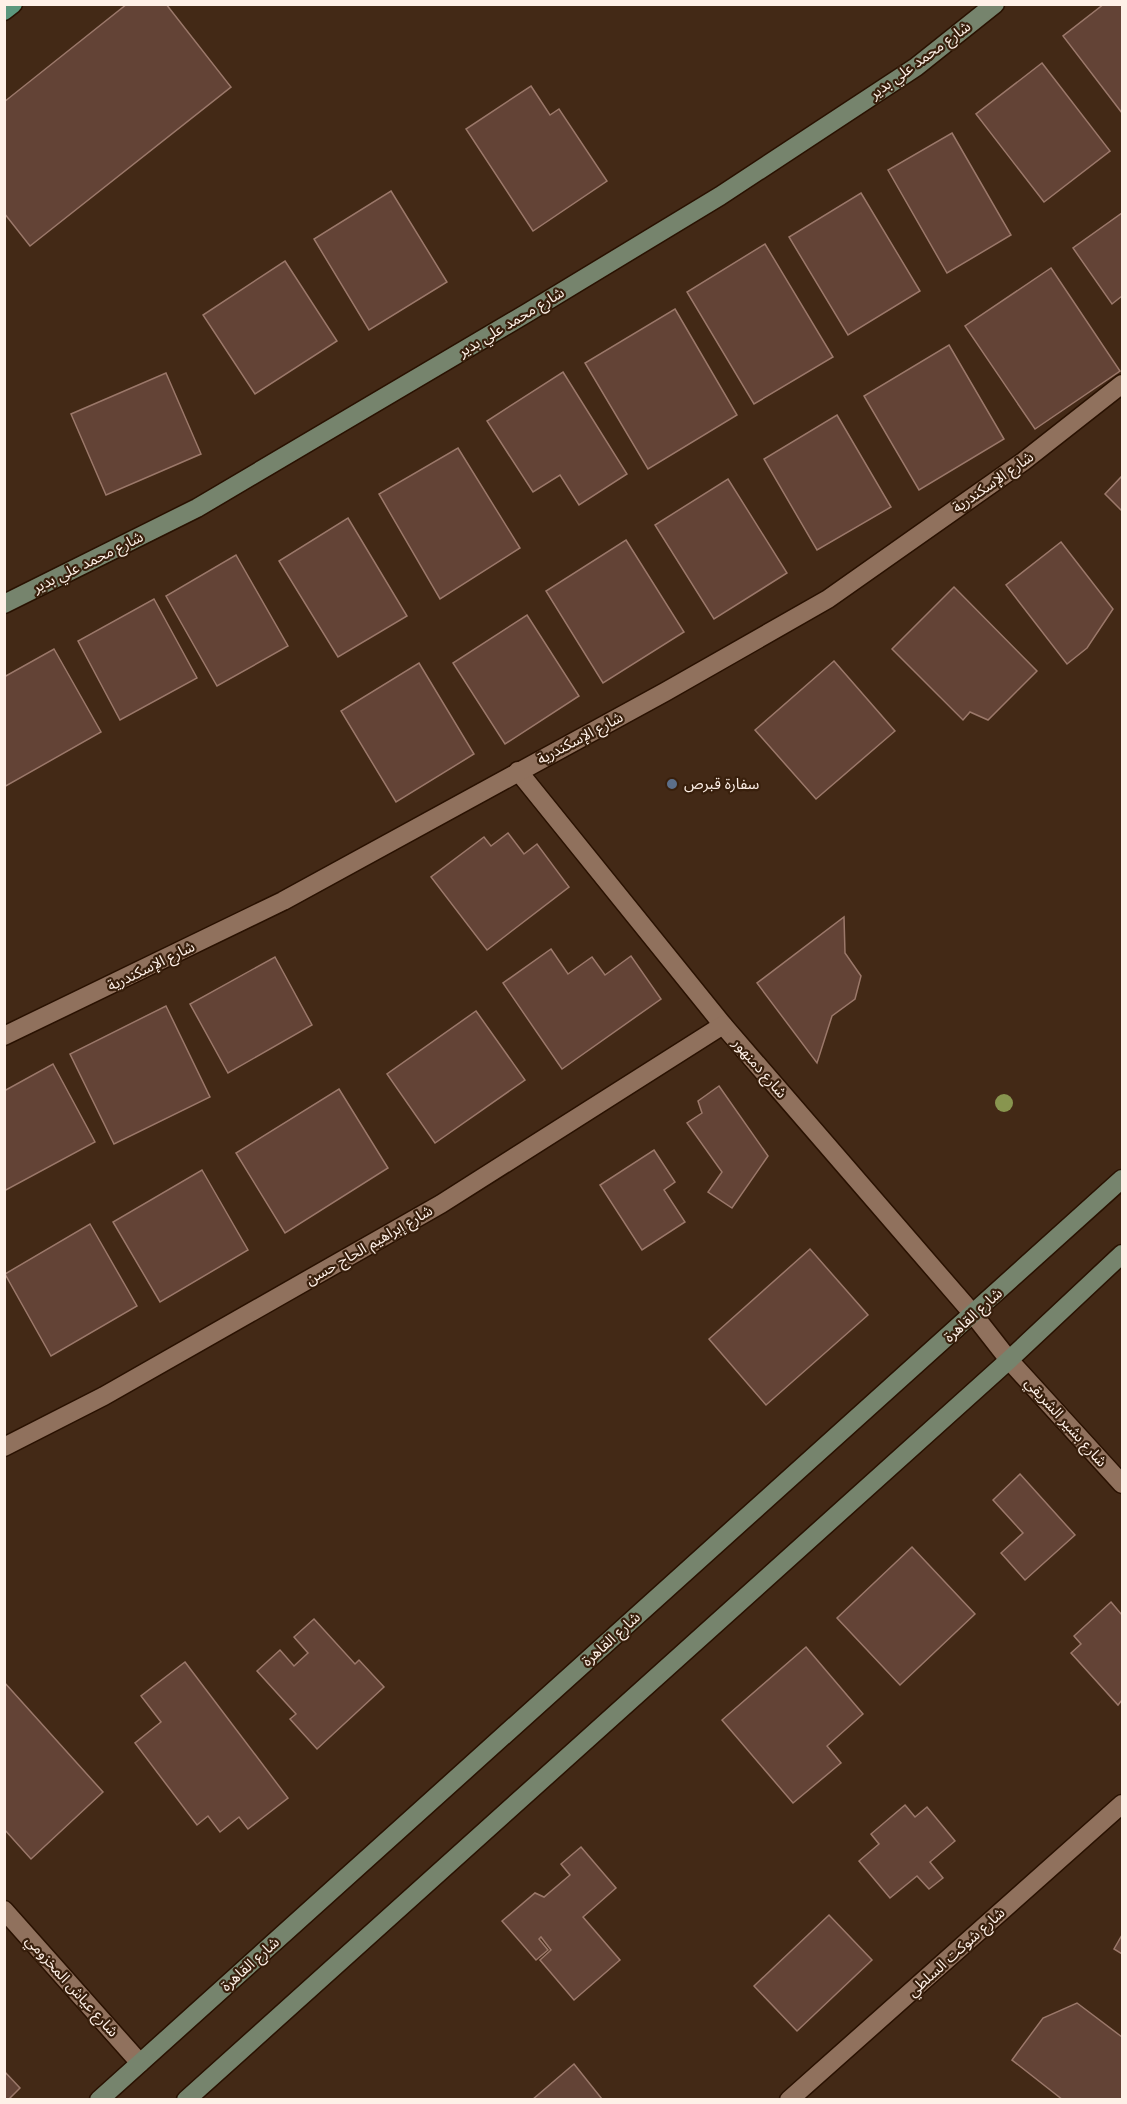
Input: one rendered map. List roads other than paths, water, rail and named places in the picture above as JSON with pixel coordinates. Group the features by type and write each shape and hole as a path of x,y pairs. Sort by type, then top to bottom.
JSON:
{"main road":[{"path":"4,11 13,4"},
{"name":"شارع محمد علي بدير","path":"4,604 197,508 537,307 720,196 916,67 995,4"},
{"name":"شارع القاهرة","path":"99,2100 1122,1179"},
{"path":"186,2100 1009,1360 1122,1254"}],"street":[{"name":"شارع الإسكندرية","path":"4,1036 283,901 665,692 828,599 1024,460 1122,384"},
{"name":"شارع دمنهور","path":"518,771 723,1025 973,1314 1009,1360"},
{"name":"شارع إبراهيم الحاج حسن","path":"4,1447 104,1396 441,1204 723,1025"},
{"name":"شارع بشير الشريقي","path":"1009,1360 1122,1484"},
{"name":"شارع شوكت السلطي","path":"789,2100 1122,1804"},
{"name":"شارع عياش المخزومي","path":"4,1910 140,2063"}],"place":[{"name":"سفارة قبرص","path":"672,784"}]}
